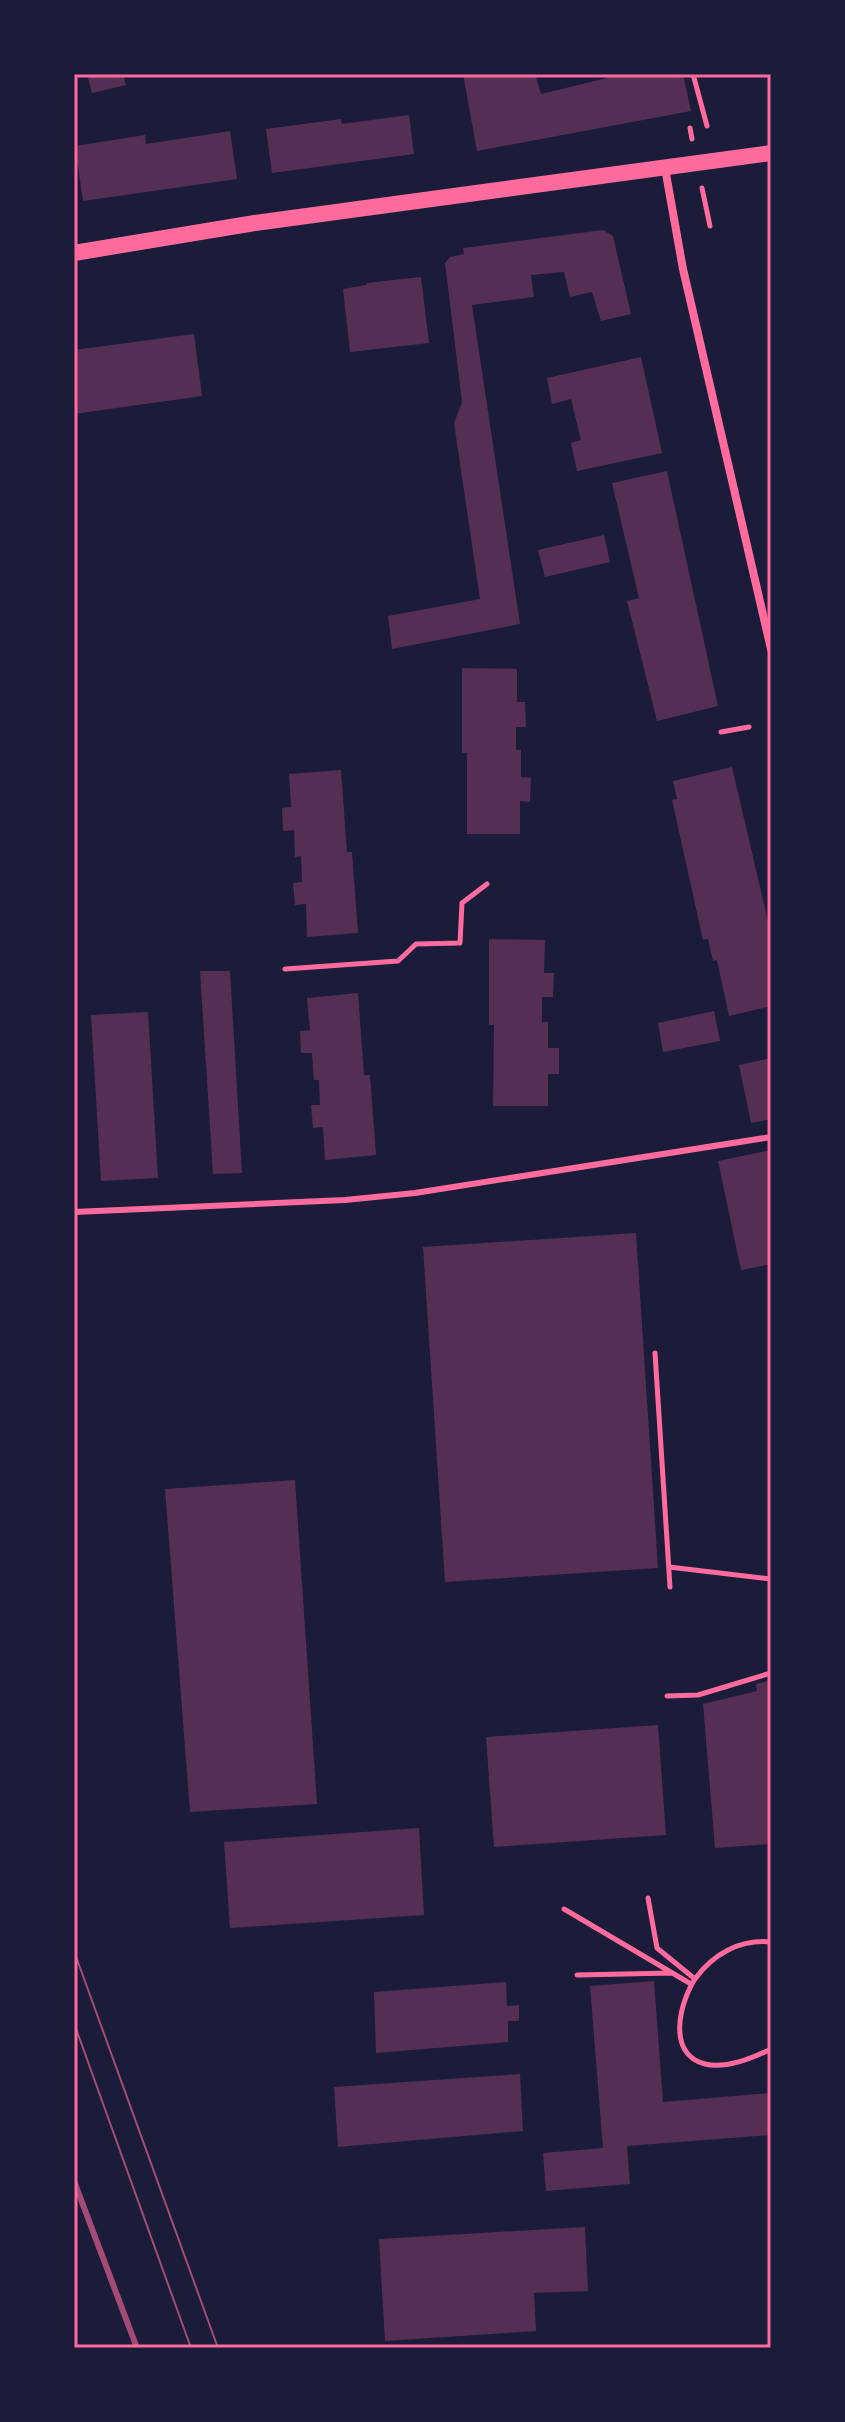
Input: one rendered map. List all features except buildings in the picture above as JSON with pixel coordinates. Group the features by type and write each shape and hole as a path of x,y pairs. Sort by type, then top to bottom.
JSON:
{"main road":[{"path":"74,253 255,223 771,153"}],"street":[{"path":"665,168 683,269 771,649"}],"lane":[{"path":"74,1212 345,1200 415,1193 771,1137"}],"path":[{"path":"693,74 707,126"},
{"path":"721,732 749,727"},
{"path":"285,969 398,961 416,944 460,943 462,903 487,884"},
{"path":"655,1353 670,1587"},
{"path":"669,1567 771,1579"},
{"path":"667,1696 698,1695 771,1673"},
{"path":"648,1898 657,1948 693,1981"},
{"path":"564,1909 693,1981"},
{"path":"771,1942 745,1942 726,1950 701,1971 683,1998 678,2029 688,2053 704,2064 725,2064 771,2049"},
{"path":"577,1975 701,1971"}],"tram line":[{"path":"74,1951 218,2348"},
{"path":"74,2023 191,2348"}],"railway":[{"path":"74,2181 137,2348"}]}
